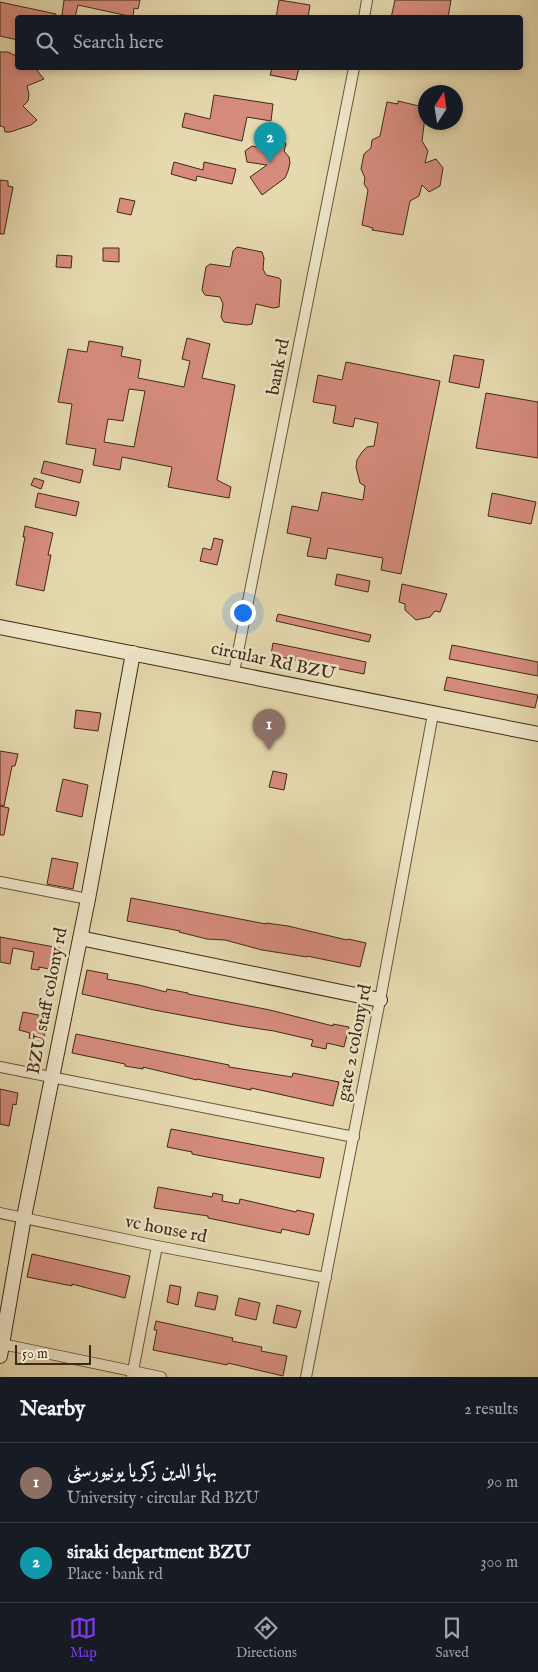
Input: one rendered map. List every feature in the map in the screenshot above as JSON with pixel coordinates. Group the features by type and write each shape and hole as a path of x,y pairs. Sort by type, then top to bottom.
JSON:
{"street":[{"path":"364,15 367,0"},
{"name":"bank rd","path":"234,672 354,70"},
{"name":"circular Rd BZU","path":"0,627 234,672 538,734"},
{"name":"BZU staff colony rd","path":"1,1350 4,1307 88,899 133,653"},
{"name":"gate 2 colony rd","path":"306,1377 354,1137 433,714"},
{"path":"0,882 88,899"},
{"path":"80,938 380,1000"},
{"path":"0,1067 354,1137"},
{"name":"vc house rd","path":"0,1213 157,1246 326,1278"},
{"path":"132,1374 157,1246"},
{"path":"1,1350 132,1374 161,1377"}],"building":[{"path":"64,0 140,0 138,9 134,8 133,15 124,15 78,5 76,15 62,15"},
{"path":"279,0 310,5 308,15 276,15"},
{"path":"395,0 451,0 448,15 392,15"},
{"path":"0,2 56,14 15,15 15,39 0,36"},
{"path":"0,52 8,52 15,56 15,70 37,70 44,79 27,86 28,101 23,106 37,120 31,125 10,132 5,132 4,127 0,126"},
{"path":"271,70 298,70 296,80 270,75"},
{"path":"214,95 273,104 271,121 247,117 242,141 182,127 185,113 210,119"},
{"path":"398,101 418,106 418,130 423,130 422,141 428,151 425,163 436,159 443,168 440,186 429,192 422,185 419,196 410,201 403,235 372,230 373,228 362,225 368,190 364,184 365,178 361,169 364,154 371,148 372,140 380,136 387,102 398,104"},
{"path":"277,130 286,144 284,151 289,157 290,163 285,178 262,195 250,177 267,165 247,162 245,151 252,146 256,147 261,140"},
{"path":"174,162 203,170 204,162 236,169 232,184 197,176 196,181 171,174"},
{"path":"0,180 8,181 8,186 13,187 4,234 0,234"},
{"path":"120,198 135,201 131,215 117,212"},
{"path":"237,247 262,252 264,258 263,269 266,275 281,280 279,307 273,308 256,304 252,324 247,325 224,322 221,317 223,304 220,297 205,295 202,290 206,267 210,264 230,267 233,251"},
{"path":"103,248 119,248 119,262 103,261"},
{"path":"57,255 72,256 71,268 56,267"},
{"path":"187,338 210,344 202,378 235,385 217,480 231,487 229,498 168,487 172,467 122,457 120,470 93,465 96,449 66,444 72,404 58,402 68,349 87,352 89,341 123,347 121,356 141,360 138,378 184,387 190,361 182,359","holes":["129,389 145,391 134,447 104,442 108,419 123,421"]},
{"path":"454,355 484,360 479,388 449,382"},
{"path":"346,362 440,381 401,574 381,570 383,558 328,548 326,559 307,556 311,538 287,533 292,506 318,511 322,492 363,500 365,486 360,483 356,467 357,460 367,447 374,446 378,423 355,418 353,427 333,423 336,406 313,402 318,375 342,380"},
{"path":"486,393 538,402 538,458 476,448"},
{"path":"44,461 83,470 80,483 41,473"},
{"path":"34,478 44,481 41,489 31,485"},
{"path":"38,493 79,502 76,516 35,507"},
{"path":"492,493 536,502 531,524 488,516"},
{"path":"25,526 53,533 48,555 51,555 44,591 16,585 25,537 23,537"},
{"path":"214,538 223,540 217,565 200,561 203,548 211,550"},
{"path":"337,574 370,581 368,592 335,585"},
{"path":"402,584 447,594 440,612 435,611 430,617 416,620 405,610 405,604 399,602"},
{"path":"278,614 371,635 369,642 276,621"},
{"path":"273,643 366,662 364,674 271,655"},
{"path":"452,645 538,662 538,676 449,659"},
{"path":"447,677 538,695 535,708 444,690"},
{"path":"76,710 101,713 98,731 74,728"},
{"path":"0,751 18,754 15,766 12,766 4,806 0,805"},
{"path":"273,771 287,774 284,790 269,787"},
{"path":"63,779 88,785 82,817 56,811"},
{"path":"0,806 9,808 4,835 0,835"},
{"path":"52,858 78,863 73,889 47,884"},
{"path":"131,898 266,924 288,926 366,943 360,967 307,956 262,950 225,940 207,939 180,931 127,921"},
{"path":"0,937 60,948 55,970 39,967 39,970 31,969 34,952 13,948 10,964 0,962"},
{"path":"87,970 108,974 107,979 166,992 167,989 188,993 270,1010 333,1026 333,1024 349,1027 344,1047 327,1043 326,1049 311,1046 313,1040 274,1031 154,1010 82,994"},
{"path":"23,1012 48,1017 43,1041 29,1038 30,1033 19,1030"},
{"path":"76,1034 229,1065 229,1067 292,1077 293,1073 339,1082 333,1106 251,1088 251,1090 197,1080 143,1067 143,1069 125,1066 125,1064 72,1053"},
{"path":"0,1089 18,1093 16,1105 13,1104 9,1126 0,1124"},
{"path":"171,1129 324,1158 320,1178 192,1154 192,1152 167,1147"},
{"path":"158,1187 212,1197 213,1193 223,1195 222,1201 239,1204 240,1199 296,1212 297,1210 314,1214 309,1235 282,1229 281,1233 208,1218 208,1216 154,1208"},
{"path":"32,1254 130,1276 125,1298 72,1284 72,1286 27,1277"},
{"path":"170,1285 181,1287 178,1305 167,1302"},
{"path":"198,1292 218,1296 215,1310 195,1306"},
{"path":"239,1298 260,1303 256,1320 235,1315"},
{"path":"277,1305 301,1311 296,1328 273,1323"},
{"path":"156,1321 233,1338 232,1341 262,1347 261,1351 287,1356 283,1376 228,1363 227,1365 153,1350 157,1330 154,1330"}],"place":[{"name":"siraki department BZU","path":"270,163"},
{"name":"بہاؤ الدین زکریا یونیورسٹی","path":"269,750"}]}
